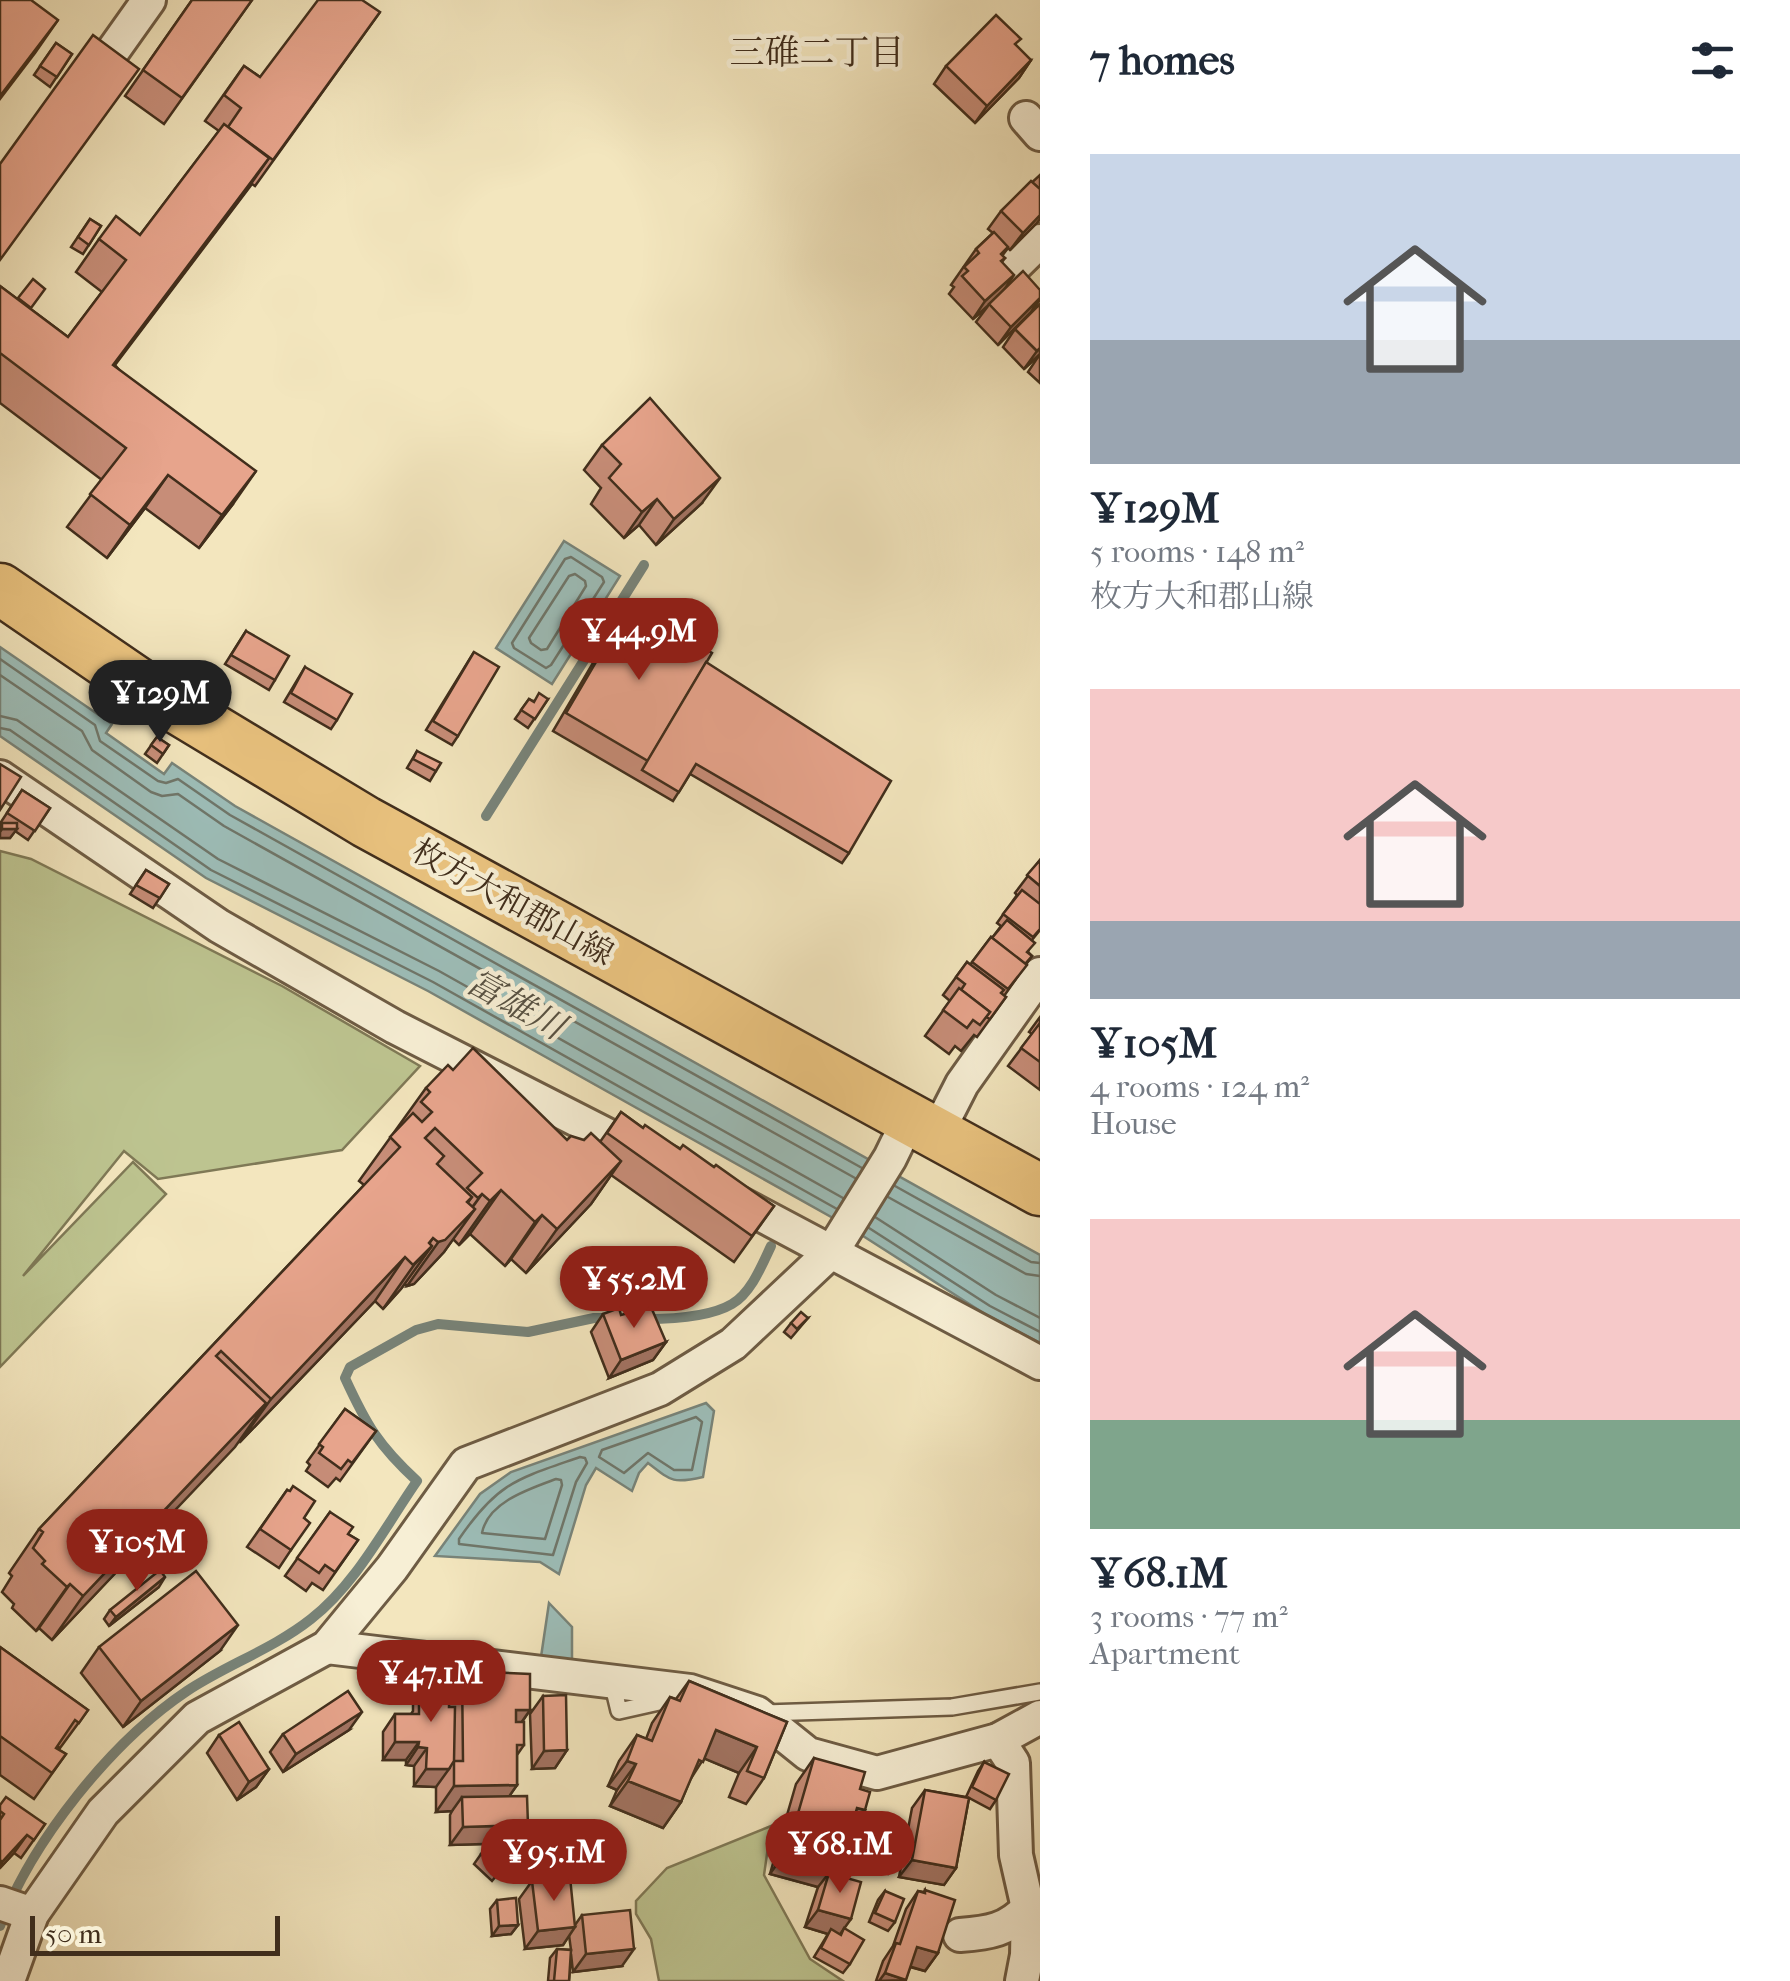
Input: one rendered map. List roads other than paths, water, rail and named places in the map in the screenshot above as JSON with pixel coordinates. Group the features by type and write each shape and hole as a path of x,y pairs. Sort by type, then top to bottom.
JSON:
{"main road":[{"name":"枚方大和郡山線","path":"0,589 149,691 366,822 912,1137 1040,1190"}],"street":[{"path":"95,76 149,0"},
{"path":"0,777 219,926 394,1027 684,1174 841,1239 1040,1364"},
{"path":"8,1981 32,1914 103,1812 197,1718 326,1648 392,1568 466,1464 660,1389 733,1344 841,1239 912,1137 962,1084 1040,974"},
{"path":"326,1648 690,1691 758,1713 808,1754 878,1773 998,1740 1040,1716"},
{"path":"998,1740 1014,1763 1016,1855 1028,1908 1022,1981"},
{"path":"0,1903 32,1914"},
{"path":"960,1935 994,1932 1018,1920 1028,1908"}],"lane":[{"path":"612,1682 618,1711 663,1699 697,1706 723,1719"},
{"path":"758,1713 952,1707 1040,1692"}],"water":[{"path":"564,541 620,576 552,684 496,648"},
{"name":"富雄川","path":"0,647 112,724 106,733 164,774 172,763 235,806 1040,1255 1040,1343 985,1314 849,1227 428,991 206,878 0,736"},
{"path":"706,1403 714,1411 703,1477 673,1479 648,1463 632,1491 596,1468 586,1485 559,1574 540,1562 435,1556 480,1494 511,1472"},
{"path":"549,1603 572,1627 572,1660 541,1657"}],"waterway":[{"path":"486,816 644,565"},
{"path":"646,1319 702,1314 732,1304 750,1286 771,1246"},
{"path":"0,1926 53,1828 103,1765 158,1712 187,1691 281,1639 327,1605 356,1572 417,1481 383,1446 367,1422 345,1378 350,1367 416,1330 438,1324 528,1332 594,1318 614,1318"}],"district":[{"name":"三碓二丁目","path":"817,52"}]}
